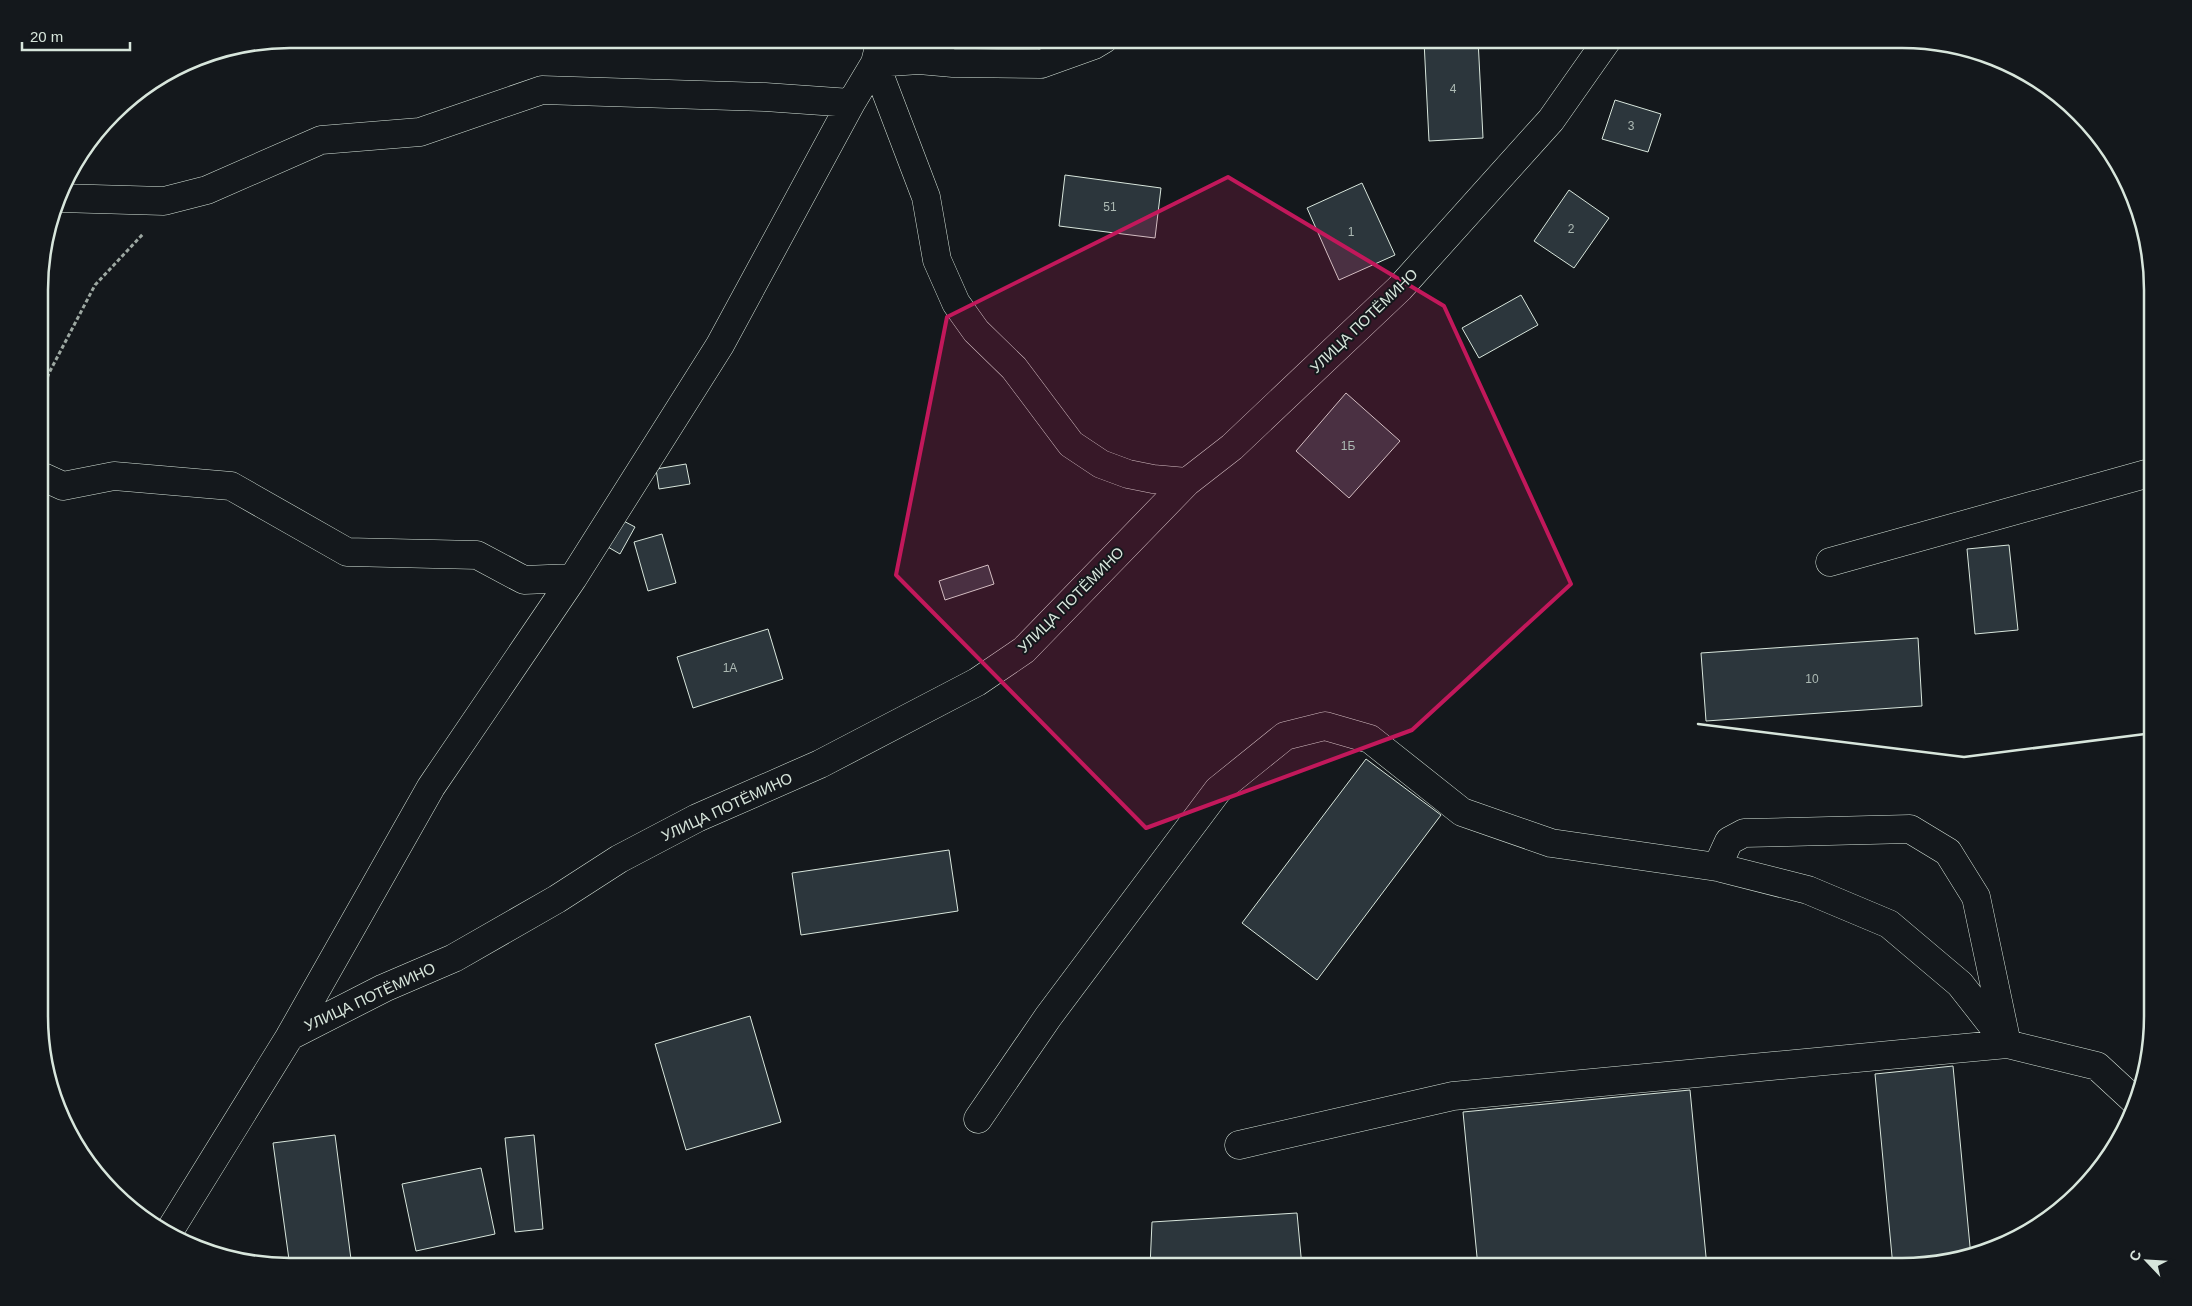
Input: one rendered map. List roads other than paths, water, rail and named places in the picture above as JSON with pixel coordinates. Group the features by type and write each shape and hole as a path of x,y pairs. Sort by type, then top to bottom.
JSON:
{"street":[{"path":"878,51 919,60 954,63 1041,64 1086,48"},
{"name":"УЛИЦА ПОТЁМИНО","path":"290,1036 384,988 454,958 557,899 619,859 697,818 820,764 977,682 1024,650 1187,482 1232,447 1400,288 1551,120 1602,48"},
{"path":"172,1228 290,1036 431,787 573,578 720,345 878,51"},
{"path":"878,51 926,197 937,260 956,304 976,331 1014,368 1071,444 1101,464 1128,474 1153,479 1187,482"},
{"path":"66,198 164,201 207,190 320,140 420,132 542,90 765,97 851,103"},
{"path":"1830,562 2144,475"},
{"path":"48,479 63,486 114,476 231,486 347,552 477,554 524,580 573,578"},
{"path":"978,1119 1048,1017 1218,790 1285,736 1324,726 1370,739 1462,812 1551,844 1717,866 1808,890 1889,924 1960,984 2007,1044"},
{"path":"1717,866 1729,842 1744,833 1910,828 1948,852 1976,897 2007,1044"},
{"path":"1239,1145 1453,1096 2007,1044 2097,1066 2131,1097"}]}
